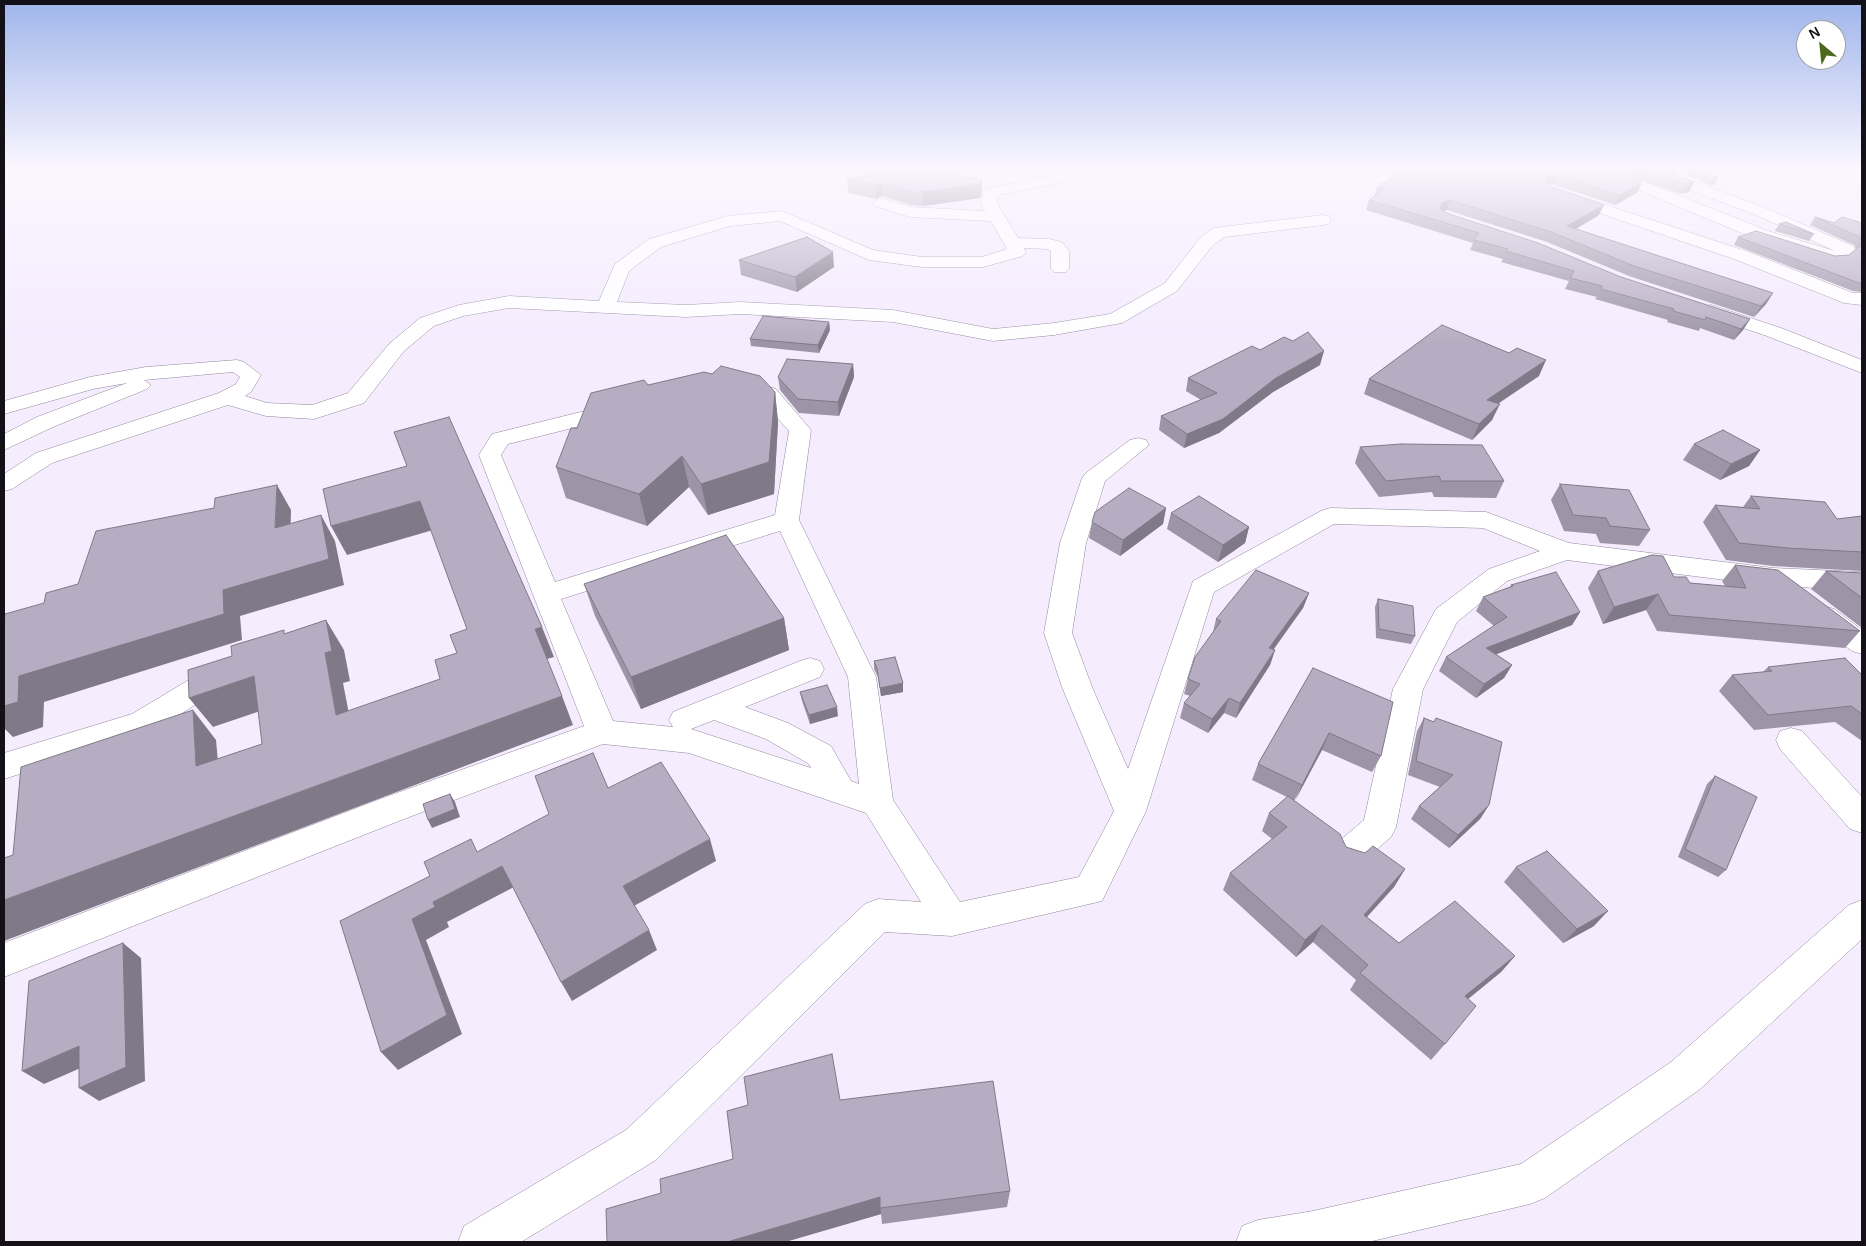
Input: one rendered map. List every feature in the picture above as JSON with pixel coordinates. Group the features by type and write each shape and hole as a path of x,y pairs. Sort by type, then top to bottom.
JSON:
{"street":[{"path":"606,306 621,268 655,244 712,226"},
{"path":"805,226 869,255 922,262 983,262 1017,252 1003,226"},
{"path":"227,398 266,409 314,412 356,398 397,347 427,322 459,311 509,302 686,311 740,308 893,316 993,335 1054,329 1115,319 1171,287 1206,242 1218,232 1269,226"},
{"path":"1655,226 1740,255 1851,299 1862,299"},
{"path":"1741,226 1762,235 1836,258 1848,250 1794,226"},
{"path":"1740,255 1728,247 1732,242 1762,235"},
{"path":"1012,243 1049,244 1056,246 1060,251 1060,268"},
{"path":"740,308 766,290"},
{"path":"1698,307 1774,332 1862,367"},
{"path":"4,408 90,384 170,370 237,366 251,375 244,388 227,398 44,458 4,484"},
{"path":"4,443 45,422 127,392 170,370"},
{"path":"722,383 731,381 768,394 800,430 787,520 862,677 878,803 952,920"},
{"path":"602,732 490,455 500,439 635,405"},
{"path":"1130,811 1077,687 1058,633 1074,543 1094,478 1138,444"},
{"path":"480,1242 641,1145 878,915 952,920 1090,890 1130,811 1202,587 1330,516 1486,520 1565,551 1773,577 1862,581"},
{"path":"546,594 787,520"},
{"path":"1349,853 1379,827 1408,689 1446,616 1498,575 1565,551"},
{"path":"1773,577 1862,644"},
{"path":"684,720 810,669"},
{"path":"4,766 142,723 223,672"},
{"path":"714,708 777,731 820,755 840,791"},
{"path":"4,960 392,810 602,732 689,741 878,803"},
{"path":"1791,740 1862,820"},
{"path":"1258,1242 1313,1233 1530,1183 1685,1076 1862,916"}],"building":[{"path":"1456,226 1486,226 1538,243 1621,277 1750,319 1741,329 1706,317 1705,320 1673,311 1674,309 1601,289 1602,286 1570,278 1574,271 1474,240 1479,233"},
{"path":"1533,226 1567,226 1773,293 1761,306 1634,266"},
{"path":"1787,226 1796,226 1814,234"},
{"path":"1836,226 1862,226 1862,242 1860,237"},
{"path":"1756,231 1835,256 1849,255 1862,244 1862,283 1738,237"},
{"path":"807,237 833,252 795,277 739,260"},
{"path":"763,316 829,322 818,345 750,339"},
{"path":"1442,325 1509,353 1517,348 1546,360 1487,400 1500,404 1479,424 1369,379"},
{"path":"1308,332 1324,351 1276,378 1223,419 1187,434 1161,416 1217,393 1188,378 1252,346 1260,350 1284,337 1293,341"},
{"path":"787,359 853,364 838,402 798,399 778,377"},
{"path":"721,366 760,376 775,392 769,462 701,484 682,456 639,494 556,467 571,428 577,428 591,393 644,380 648,385 704,372 712,374"},
{"path":"449,417 542,627 535,629 562,696 4,900 4,858 13,855 21,767 193,710 196,766 262,744 254,676 189,698 188,670 232,656 231,646 284,630 284,634 326,620 332,651 325,653 336,715 440,679 435,660 457,653 450,635 467,629 420,501 331,526 323,489 407,466 394,432"},
{"path":"1723,430 1760,450 1731,464 1694,444"},
{"path":"1401,444 1482,445 1504,481 1441,481 1439,476 1386,481 1360,447"},
{"path":"1560,484 1629,490 1650,530 1610,526 1606,518 1573,515"},
{"path":"277,485 275,528 321,515 329,559 223,590 224,614 19,676 18,702 4,706 5,614 44,603 46,593 78,584 96,531 214,508 215,498"},
{"path":"1129,488 1166,508 1123,540 1092,522 1095,512"},
{"path":"1199,496 1249,527 1223,545 1171,513"},
{"path":"1751,496 1825,502 1837,519 1862,516 1862,552 1739,543 1715,505 1760,509"},
{"path":"726,535 784,618 631,677 584,584"},
{"path":"1652,555 1663,556 1674,577 1686,577 1690,583 1746,588 1735,565 1778,570 1860,631 1669,615 1658,594 1614,607 1598,571"},
{"path":"1256,570 1309,593 1269,648 1275,650 1240,703 1229,698 1212,719 1184,703 1200,684 1188,679 1195,657 1221,621 1216,619"},
{"path":"1826,571 1862,573 1862,598"},
{"path":"1556,572 1580,612 1486,648 1512,665 1484,684 1446,657 1507,617 1483,597 1513,586 1511,585"},
{"path":"1378,599 1413,606 1415,636 1379,629"},
{"path":"895,657 903,683 880,688 874,661"},
{"path":"1845,658 1862,675 1862,714 1851,706 1768,715 1732,675 1772,671 1768,667"},
{"path":"1313,668 1393,702 1381,756 1329,733 1302,785 1258,764"},
{"path":"827,685 837,707 809,715 800,692"},
{"path":"1424,718 1434,722 1436,718 1502,742 1489,805 1458,835 1419,806 1453,775 1416,761"},
{"path":"593,753 608,788 661,762 710,839 623,886 649,930 561,982 502,866 433,902 435,907 412,919 447,1015 381,1052 340,921 430,876 424,862 471,839 477,852 549,814 535,776"},
{"path":"1715,776 1757,797 1726,870 1685,849"},
{"path":"450,794 455,809 428,820 423,804"},
{"path":"1288,796 1340,834 1346,847 1365,853 1373,846 1405,869 1364,915 1399,943 1455,901 1515,956 1465,996 1476,1006 1445,1044 1360,973 1368,965 1322,925 1305,940 1230,873 1287,827 1269,813"},
{"path":"1547,851 1608,911 1577,929 1516,867"},
{"path":"123,943 126,1067 79,1088 79,1046 22,1071 29,981"},
{"path":"832,1054 840,1100 993,1081 1010,1191 880,1208 880,1197 727,1242 607,1242 606,1209 661,1193 660,1179 733,1159 727,1111 748,1105 744,1077"}]}
